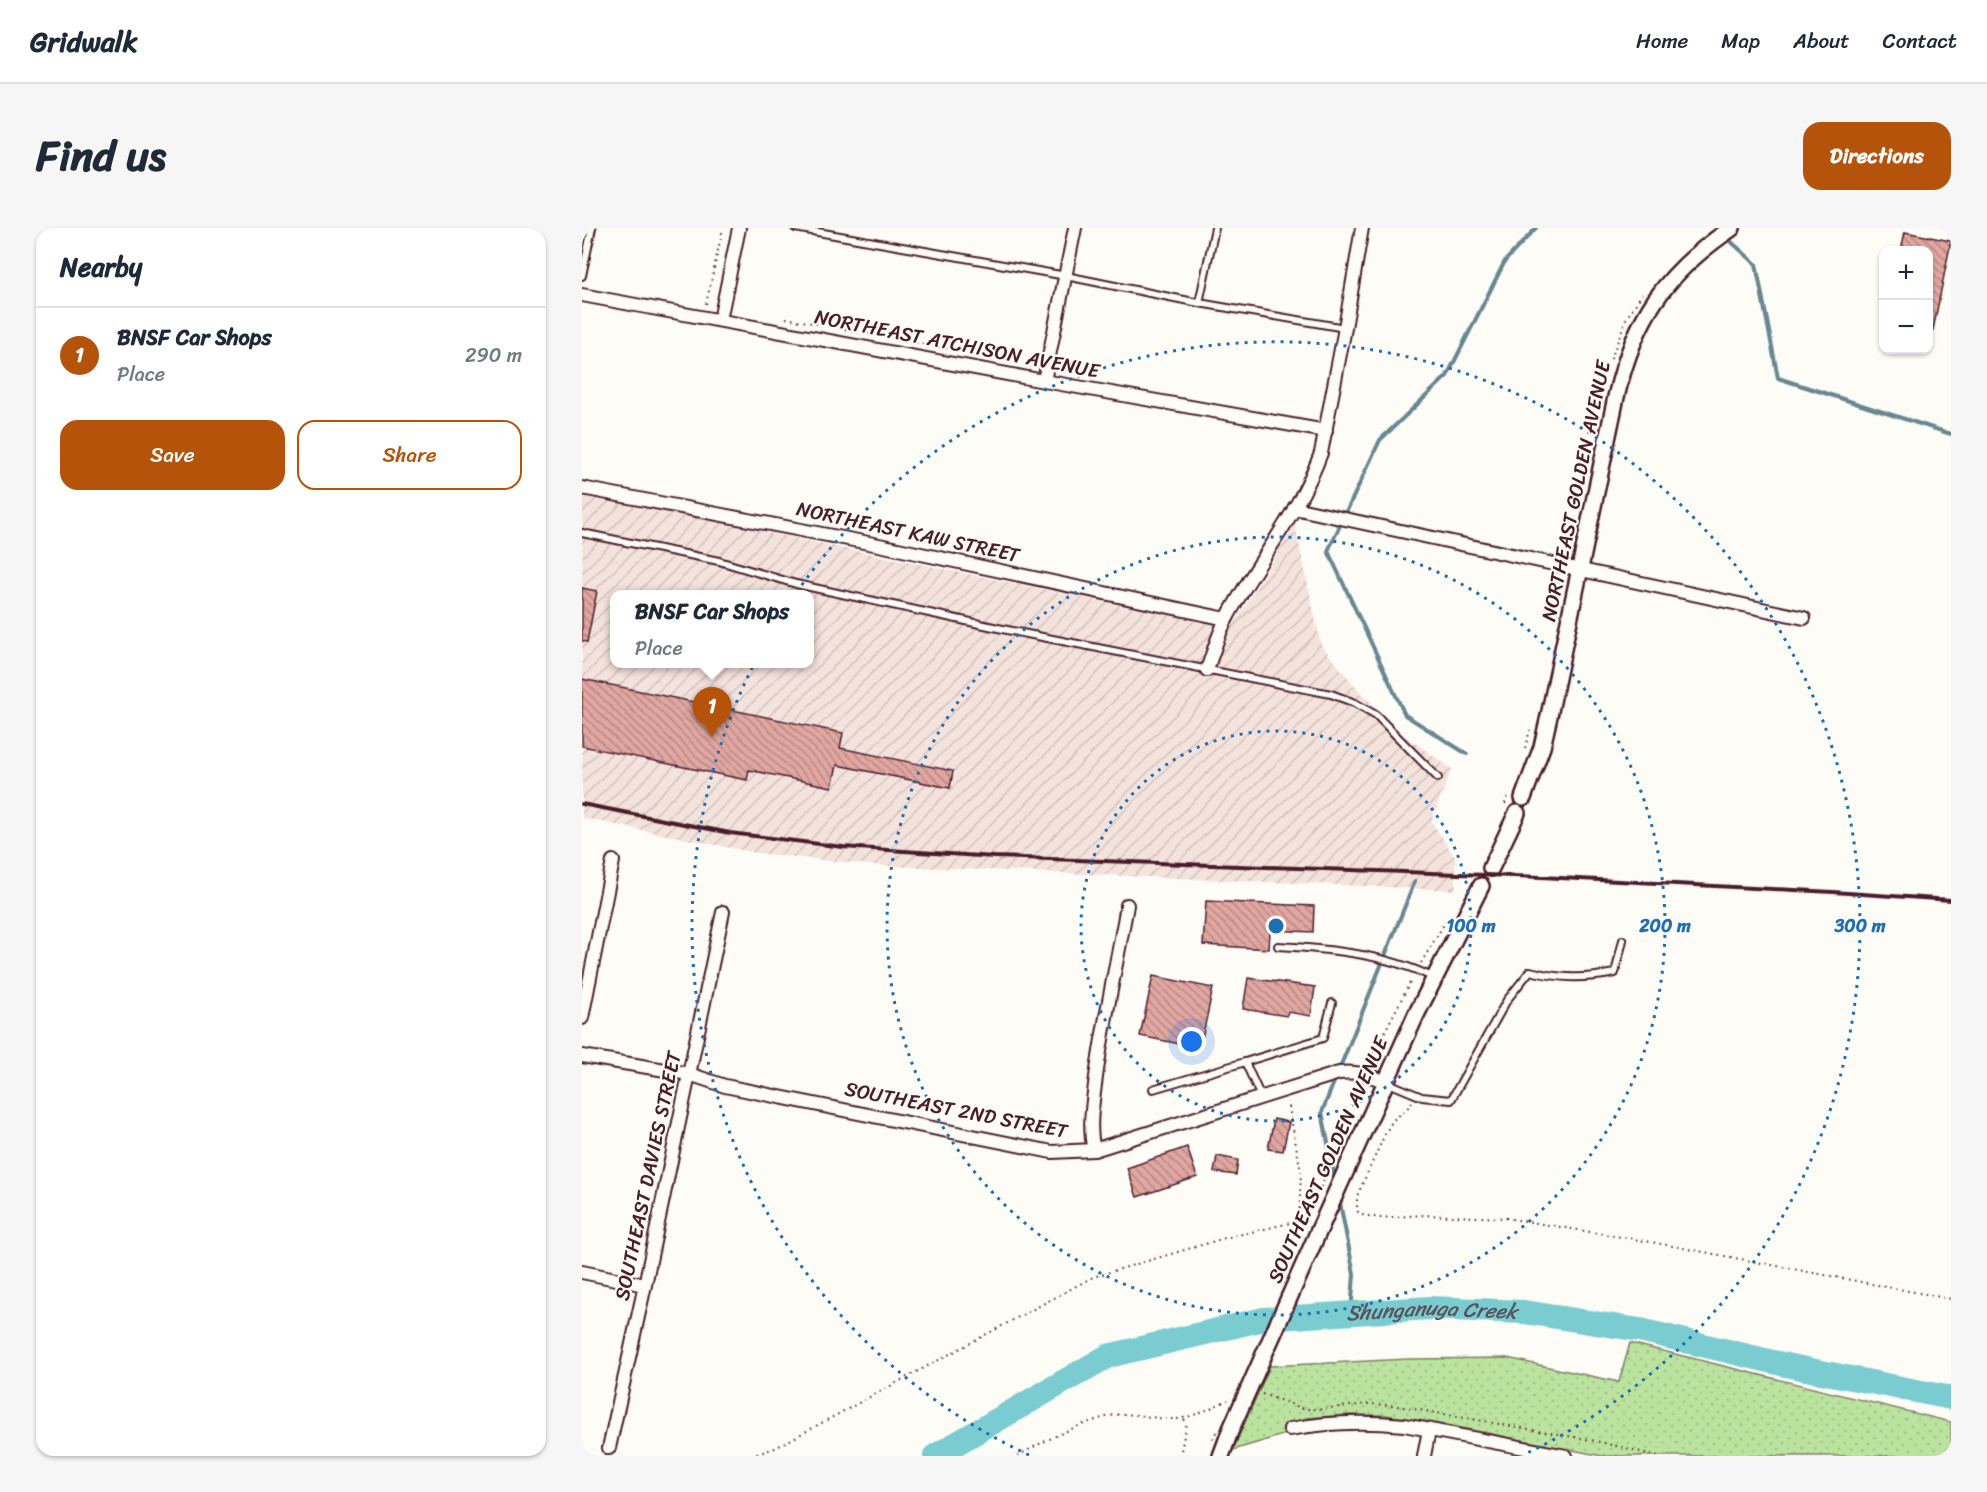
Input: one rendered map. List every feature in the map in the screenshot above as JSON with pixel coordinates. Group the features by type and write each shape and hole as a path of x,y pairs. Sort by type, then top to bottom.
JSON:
{"street":[{"path":"720,320 739,228"},
{"path":"1044,381 1075,228"},
{"path":"1207,670 1226,620 1316,468 1326,431 1346,328 1362,228"},
{"name":"NORTHEAST GOLDEN AVENUE","path":"1491,868 1517,801 1542,747 1616,397 1630,345 1656,299 1685,264 1703,247 1731,228"},
{"name":"NORTHEAST ATCHISON AVENUE","path":"582,295 1326,431"},
{"name":"NORTHEAST KAW STREET","path":"582,488 879,545 1226,620"},
{"path":"1294,508 1804,618"},
{"path":"582,1018 613,861"},
{"name":"SOUTHEAST GOLDEN AVENUE","path":"1221,1456 1386,1082 1481,886"},
{"path":"1094,1150 1091,1137 1092,1117 1100,1047 1128,905"},
{"name":"SOUTHEAST DAVIES STREET","path":"609,1448 723,912"},
{"name":"SOUTHEAST 2ND STREET","path":"582,1056 689,1074 725,1086 1052,1152 1094,1150 1339,1073 1363,1073 1386,1082"},
{"path":"582,1272 645,1285"},
{"path":"1290,1429 1345,1422 1377,1422 1566,1456"},
{"path":"1424,1456 1429,1430"}],"lane":[{"path":"582,276 592,228"},
{"path":"795,228 1346,328"},
{"path":"1199,303 1215,228"},
{"path":"582,533 718,561 796,584 978,624 1331,694 1355,703 1376,715 1438,778"},
{"path":"1386,1082 1422,1097 1451,1100 1507,1000 1530,971 1557,978 1589,978 1615,973 1623,940"},
{"path":"1278,946 1315,948 1379,959 1417,969 1435,978"},
{"path":"1153,1089 1323,1038 1332,1003"},
{"path":"1245,1062 1261,1098"}],"path":[{"path":"704,317 723,228"},
{"path":"1610,364 1626,319 1645,290"},
{"path":"786,318 971,353"},
{"path":"1524,754 1532,724"},
{"path":"1501,813 1517,801"},
{"path":"1364,1102 1365,1096 1359,1085 1363,1073 1417,969 1451,914"},
{"path":"751,1456 775,1448 1093,1277 1225,1238 1299,1221 1301,1172 1289,1105 1283,1090"},
{"path":"1417,1095 1406,1110 1393,1120 1386,1132 1357,1196 1357,1211 1362,1215 1380,1218 1424,1215 1506,1218 1651,1242 1951,1299"},
{"path":"1314,1204 1345,1139"},
{"path":"1180,1456 1186,1426 1184,1418"}],"shaded area":[{"path":"582,494 1215,625 1237,619 1295,525 1321,645 1360,692 1405,736 1452,769 1431,821 1455,857 1456,890 868,865 756,853 582,818"}],"green space":[{"path":"1630,1343 1951,1422 1951,1456 1602,1456 1386,1415 1306,1418 1284,1425 1286,1434 1233,1450 1270,1366 1408,1359 1507,1358 1619,1382"}],"building":[{"path":"1905,232 1951,241 1933,330 1933,246 1902,246"},
{"path":"582,588 597,591 587,642 582,641"},
{"path":"582,679 843,733 840,748 953,771 950,788 837,765 832,787 749,770 747,780 582,746"},
{"path":"1206,901 1314,906 1313,932 1270,930 1269,949 1203,945"},
{"path":"1153,976 1213,988 1200,1048 1140,1036"},
{"path":"1248,978 1315,987 1311,1016 1288,1012 1287,1016 1243,1009"},
{"path":"1274,1119 1289,1122 1283,1151 1268,1149"},
{"path":"1187,1147 1197,1177 1137,1197 1127,1168"},
{"path":"1217,1156 1238,1160 1236,1175 1214,1172"}],"waterway":[{"path":"1467,754 1405,715 1328,551 1380,440 1447,376 1505,261 1536,228"},
{"path":"1726,237 1756,264 1778,378 1951,434"},
{"path":"1339,1070 1415,881"},
{"path":"1335,1179 1322,1112 1336,1077"},
{"path":"1339,1198 1354,1274 1351,1313"},
{"name":"Shunganuga Creek","path":"935,1456 1108,1356 1264,1319 1429,1308 1524,1312 1640,1330 1786,1365 1951,1398"}],"railway":[{"path":"582,804 730,833 843,847 995,857 1541,877 1951,900"}],"place":[{"name":"BNSF Car Shops","path":"712,737"}]}
